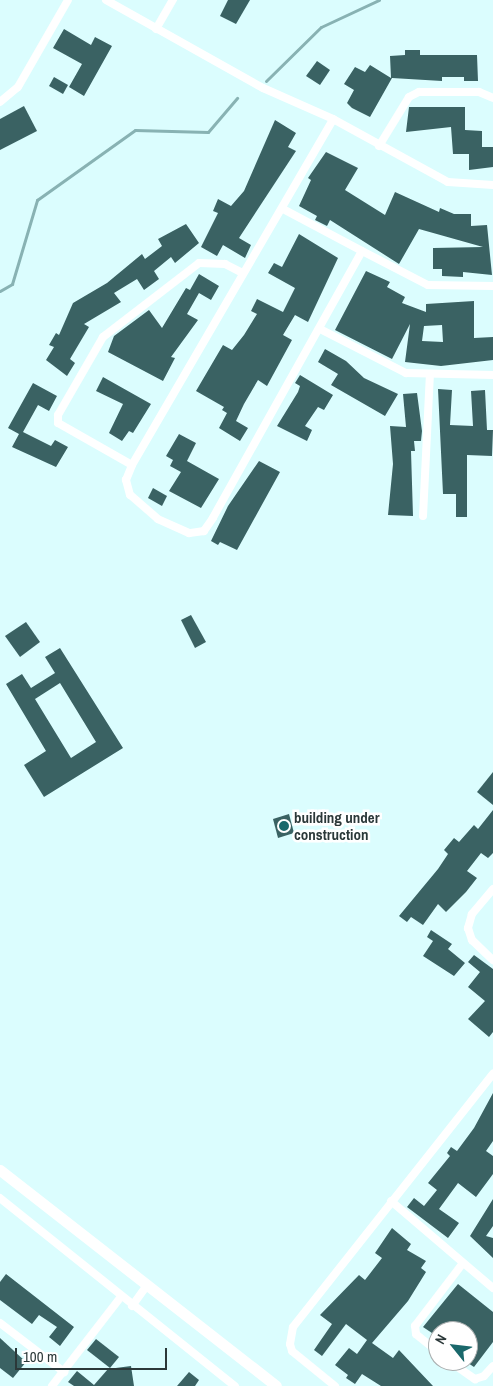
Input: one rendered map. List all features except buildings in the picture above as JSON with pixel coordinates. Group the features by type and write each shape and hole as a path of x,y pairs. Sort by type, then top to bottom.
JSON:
{"street":[{"path":"0,102 18,87 68,0"},
{"path":"106,0 263,88 333,119 379,146 448,182 493,185"},
{"path":"156,29 172,0"},
{"path":"379,146 409,97 419,92 479,92 493,98"},
{"path":"333,119 283,209 243,273 132,464 126,480 130,496 142,508 189,533 204,531 320,329 362,251"},
{"path":"283,209 428,285 493,286"},
{"path":"132,464 58,424 58,416 103,337 199,263 225,264 243,273"},
{"path":"320,329 395,369 430,375 493,375"},
{"path":"423,516 430,375"},
{"path":"493,889 472,914 468,928 472,940 493,960"},
{"path":"335,1386 297,1358 290,1344 291,1335 391,1201 493,1074"},
{"path":"0,1170 276,1386"},
{"path":"0,1198 120,1298 235,1386"},
{"path":"391,1201 493,1288"},
{"path":"428,1344 416,1334 415,1326 463,1263"},
{"path":"132,1306 147,1285"},
{"path":"52,1386 120,1298"},
{"path":"0,1323 64,1372"},
{"path":"463,1371 475,1379 484,1376 493,1366"}],"waterway":[{"path":"266,81 321,27 379,0"},
{"path":"0,291 12,284 37,200 135,130 208,132 237,98"}],"place":[{"name":"building under construction","path":"284,826"}]}
